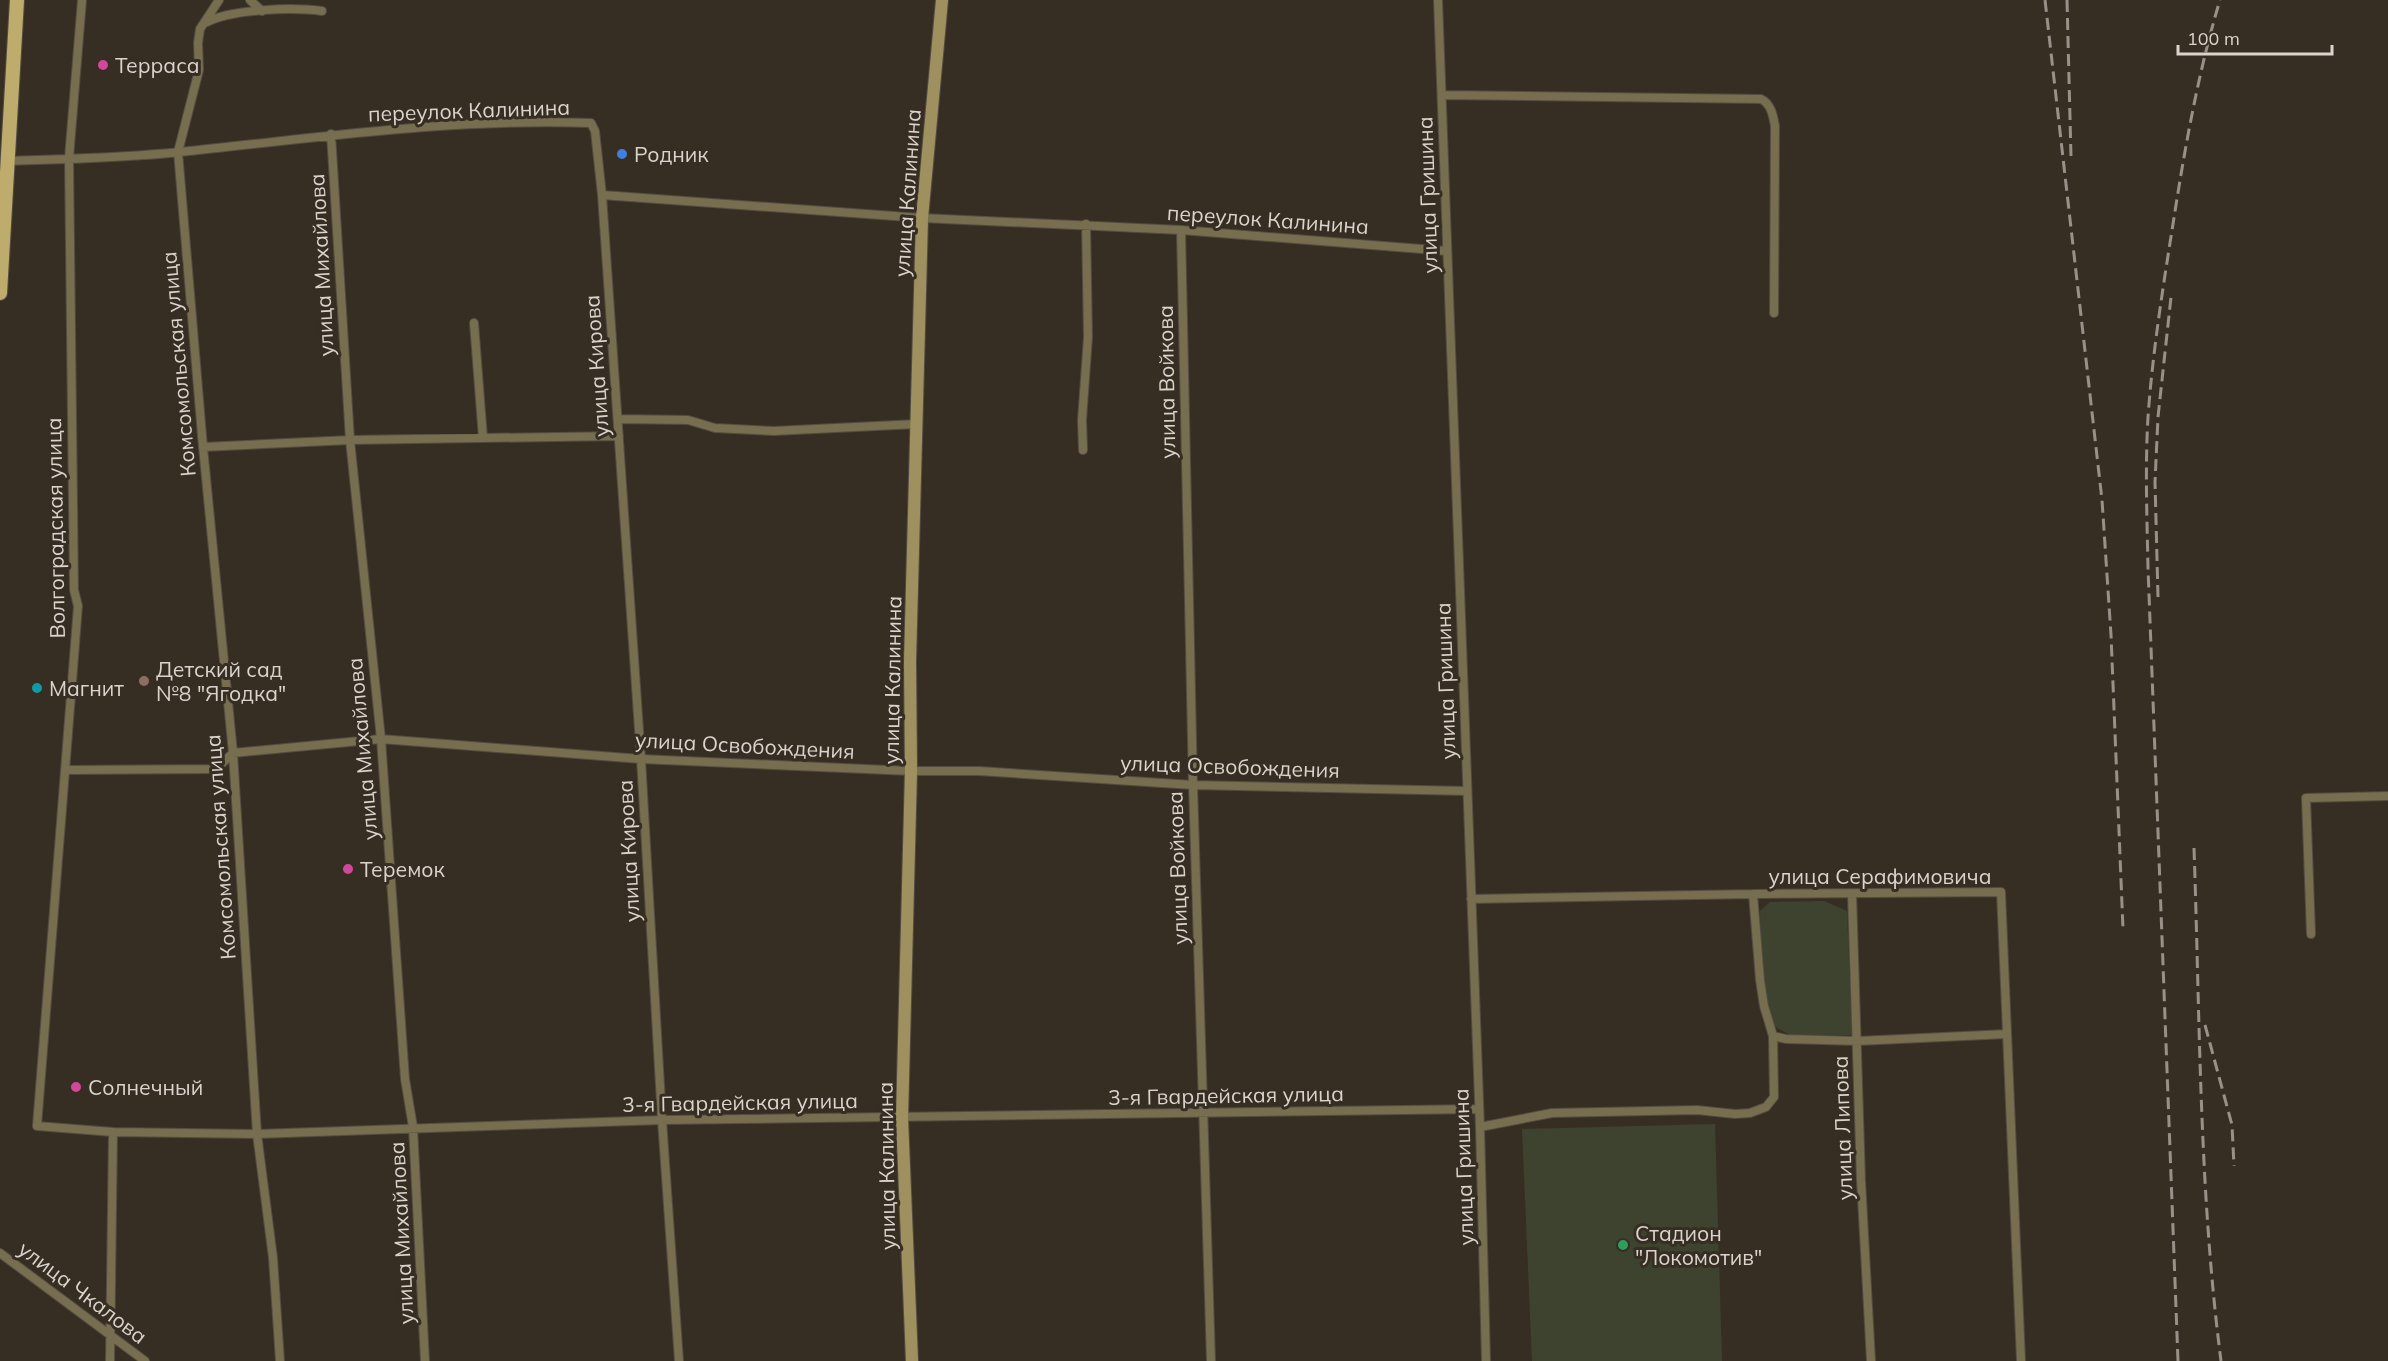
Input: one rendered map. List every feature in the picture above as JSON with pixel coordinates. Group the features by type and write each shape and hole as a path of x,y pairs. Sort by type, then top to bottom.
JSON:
{"main road":[{"path":"0,293 16,0"}],"street":[{"name":"Волгоградская улица","path":"37,1126 78,606 74,590 69,158 82,0"},
{"name":"Комсомольская улица","path":"219,0 200,29 197,79 178,152 203,447 233,753 257,1134 273,1258 280,1361"},
{"path":"250,0 262,11"},
{"name":"улица Калинина","path":"912,1361 902,1118 911,771 910,661 922,218 942,0"},
{"name":"улица Гришина","path":"1438,0 1480,1127 1486,1361"},
{"path":"205,23 217,16 262,11 305,9 322,11"},
{"path":"1442,95 1761,99 1765,101 1773,115 1775,126 1774,313"},
{"name":"переулок Калинина","path":"8,161 178,152 408,128 541,122 591,123 595,131 602,195 922,218 1181,230 1447,251"},
{"name":"улица Михайлова","path":"331,135 350,440 381,739 405,1079 413,1127 425,1361"},
{"name":"улица Кирова","path":"602,195 679,1361"},
{"path":"1083,450 1082,420 1088,337 1086,224"},
{"name":"улица Войкова","path":"1181,230 1192,785 1211,1361"},
{"path":"474,324 483,438"},
{"path":"618,419 688,420 715,428 774,431 917,424"},
{"path":"203,447 350,440 619,436"},
{"name":"улица Освобождения","path":"65,770 216,769 233,753 381,739 641,759 911,771 979,771 1192,785 1467,791"},
{"path":"2311,934 2306,798 2388,796"},
{"name":"улица Серафимовича","path":"1471,899 2001,892 2021,1361"},
{"path":"1480,1127 1552,1113 1697,1110 1735,1114 1750,1113 1766,1107 1774,1097 1773,1036 1764,1006 1760,980 1753,894"},
{"name":"улица Липова","path":"1852,894 1861,1179 1871,1361"},
{"path":"1773,1036 1786,1039 1858,1041 2007,1034"},
{"name":"3-я Гвардейская улица","path":"37,1126 113,1132 257,1134 662,1120 1479,1109"},
{"path":"110,1361 113,1132"},
{"name":"улица Чкалова","path":"0,1253 145,1361"}],"green space":[{"path":"1824,901 1847,911 1852,1035 1790,1035 1774,1026 1770,1012 1763,969 1760,911 1770,902"},
{"name":"Стадион \"Локомотив\"","path":"1715,1124 1722,1361 1532,1361 1522,1129"}],"railway":[{"path":"2045,0 2102,500 2111,635 2123,929"},
{"path":"2067,0 2071,157"},
{"path":"2178,1361 2148,568 2147,436 2156,337 2180,179 2200,76 2220,0"},
{"path":"2158,597 2155,482 2158,417 2171,297"},
{"path":"2194,848 2204,1169 2221,1361"},
{"path":"2205,1025 2232,1125 2234,1166"}],"place":[{"name":"Терраса","path":"103,65"},
{"name":"Родник","path":"622,154"},
{"name":"Детский сад №8 \"Ягодка\"","path":"144,681"},
{"name":"Магнит","path":"37,688"},
{"name":"Теремок","path":"348,869"},
{"name":"Солнечный","path":"76,1087"},
{"name":"Стадион \"Локомотив\"","path":"1623,1245"}]}
